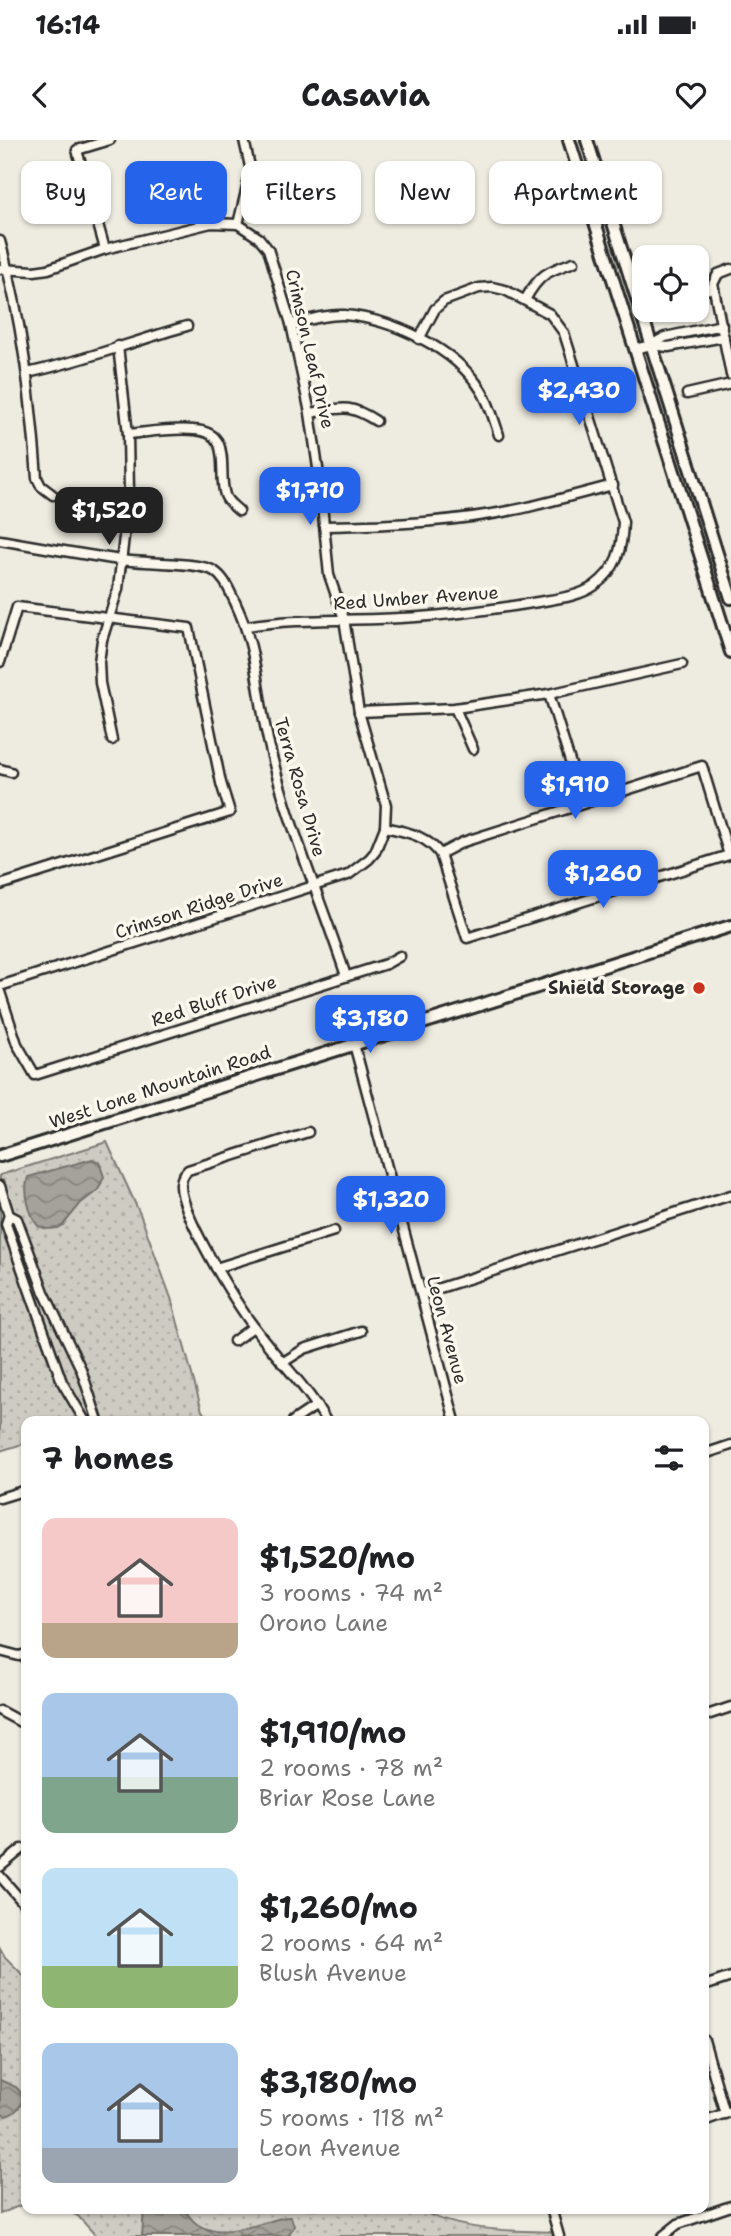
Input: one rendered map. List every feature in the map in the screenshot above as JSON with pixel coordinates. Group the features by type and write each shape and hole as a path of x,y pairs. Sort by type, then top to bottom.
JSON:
{"main road":[{"path":"569,140 576,161"},
{"path":"587,140 593,161"},
{"path":"596,224 731,652"},
{"path":"612,224 731,598"},
{"name":"West Lone Mountain Road","path":"0,1156 731,926"}],"street":[{"path":"105,249 77,150 110,140"},
{"path":"4,269 48,270 105,249 211,223 238,225 251,171 244,140"},
{"name":"Crimson Leaf Drive","path":"238,225 259,238 268,249 292,324 310,413 330,575 344,620 359,712 386,805 385,827"},
{"path":"0,241 27,373 37,478 47,491 54,495"},
{"path":"525,299 542,275 574,262"},
{"path":"731,269 718,274 714,280 731,375"},
{"path":"324,526 444,520 522,508 613,485 564,333 550,314 505,290 479,288 455,295 435,309 419,339"},
{"path":"709,289 714,288"},
{"path":"292,324 343,315 385,322 419,339 461,365 487,400 499,435"},
{"path":"27,373 60,366 187,326"},
{"path":"635,349 651,345 665,337 722,326"},
{"path":"651,345 668,347 724,337"},
{"path":"112,740 100,683 99,662 118,589 129,493 128,434 118,346"},
{"path":"687,394 731,384"},
{"path":"310,413 340,408 358,409 376,421"},
{"path":"128,434 193,429 214,437 223,457 224,493 227,500 239,511"},
{"name":"Red Umber Avenue","path":"247,626 279,621 457,614 573,595 592,588 609,573 623,546 624,522 613,485"},
{"path":"0,540 122,560"},
{"name":"Terra Rosa Drive","path":"122,560 213,570 225,581 247,626 255,655 270,752 312,887 331,930 346,976"},
{"path":"0,662 17,607 189,628 221,783 230,812 0,885"},
{"path":"359,712 455,708 549,694 682,664"},
{"path":"549,694 583,803"},
{"path":"455,708 473,749"},
{"path":"385,827 418,835 434,846 440,854 467,938 729,855 702,766 463,842 440,854"},
{"path":"0,769 11,772"},
{"name":"Crimson Ridge Drive","path":"0,986 348,875 375,852 385,827"},
{"name":"Red Bluff Drive","path":"0,992 17,1044 35,1074 386,964 400,956"},
{"name":"Leon Avenue","path":"355,1044 454,1416"},
{"path":"308,1132 188,1170 180,1185 205,1249 216,1268 253,1327 323,1416"},
{"path":"0,1185 9,1215 6,1224 30,1296 62,1382 82,1416"},
{"path":"421,1294 731,1195"},
{"path":"9,1215 17,1219 44,1292 81,1368 97,1416"},
{"path":"216,1268 334,1231"},
{"path":"234,1342 253,1327"},
{"path":"282,1363 304,1349 361,1331"},
{"path":"300,1416 317,1405"},
{"path":"709,1453 731,1446"},
{"path":"0,1498 21,1492"},
{"path":"0,1651 21,1654"},
{"path":"709,1714 731,1707"},
{"path":"0,1710 21,1722"},
{"path":"0,1867 21,1850"},
{"path":"0,1876 21,1900"},
{"path":"709,1984 731,1977"},
{"path":"709,2055 728,2112 709,2119"},
{"path":"709,2213 731,2206"},
{"path":"553,2214 559,2236"},
{"path":"663,2236 678,2224 707,2214"}],"shaded area":[{"path":"107,1142 140,1214 171,1298 202,1411 207,1416 21,1416 21,1445 0,1451 0,1175"},
{"path":"0,1948 21,1973 21,2205 0,2214"},
{"path":"74,2214 428,2214 467,2226 553,2232 554,2236 96,2236"}],"water":[{"path":"92,1159 99,1162 104,1177 98,1190 81,1203 58,1228 38,1226 28,1202 28,1177"},
{"path":"0,2080 16,2087 21,2093 21,2104 13,2113 6,2116 0,2114"},
{"path":"144,2214 188,2214 198,2225 211,2230 242,2228 287,2217 291,2217 294,2226 288,2236 142,2236"}],"place":[{"name":"Shield Storage","path":"699,988"}]}
